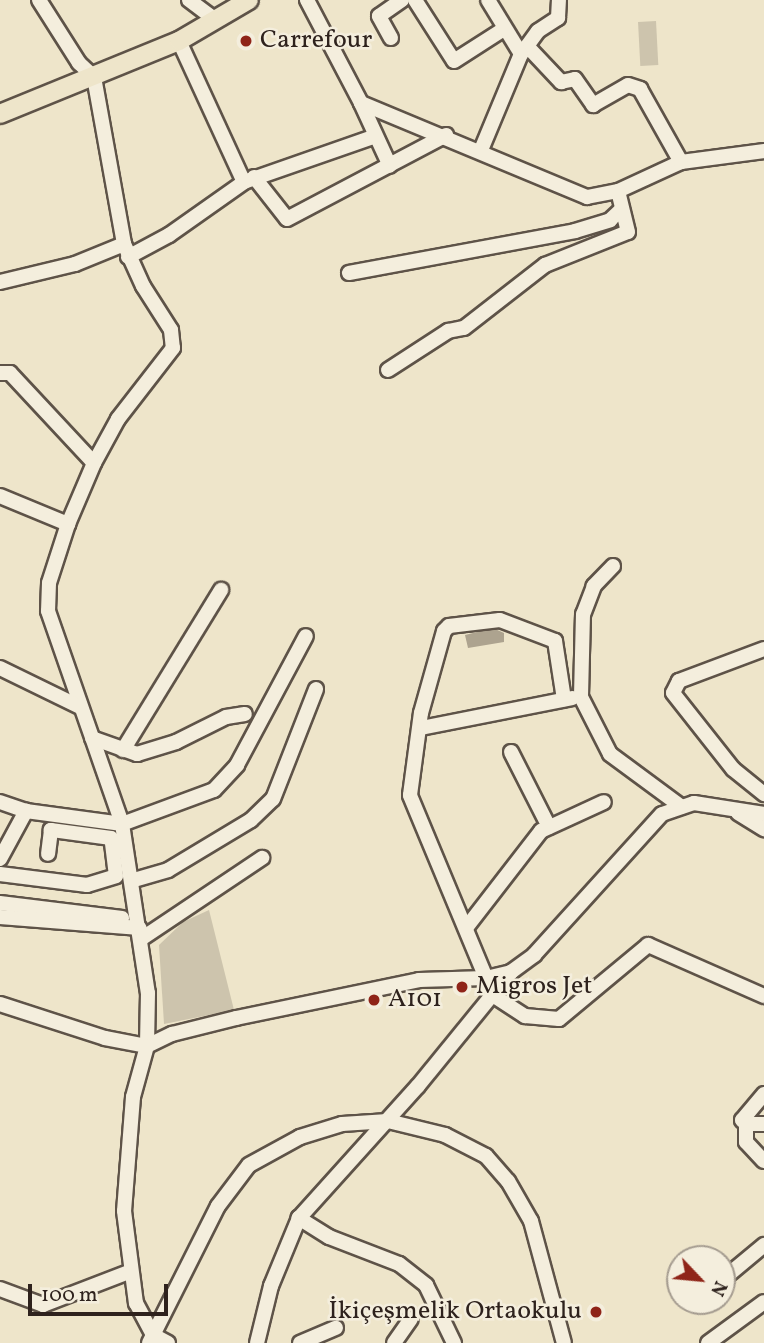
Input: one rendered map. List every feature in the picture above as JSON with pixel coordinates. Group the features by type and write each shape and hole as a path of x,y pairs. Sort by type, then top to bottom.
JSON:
{"main road":[{"path":"1,113 179,41 249,0"}],"street":[{"path":"39,0 79,62 94,77 126,251 172,330 173,348 118,419 94,463 68,524 49,583 48,611 122,824 134,880 148,993 147,1046 133,1097 124,1211 136,1303 153,1340"},
{"path":"189,0 216,20"},
{"path":"307,0 361,103 373,137 390,166"},
{"path":"391,38 379,16 402,0"},
{"path":"415,0 454,61 504,29"},
{"path":"488,0 504,29 524,50 561,82 575,79 593,106 628,85 640,89 681,162"},
{"path":"481,150 524,50 538,31 558,19 559,0"},
{"path":"179,41 249,180 287,219 446,135"},
{"path":"361,103 446,135 587,197 618,191 681,162 764,151"},
{"path":"0,282 126,251 169,235 249,180 373,137"},
{"path":"388,370 448,331 464,328 545,265 628,232 618,191"},
{"path":"349,273 575,231 610,220 622,209"},
{"path":"0,373 10,373 94,463"},
{"path":"0,496 68,524"},
{"path":"612,566 594,586 583,614 581,697 611,754 682,807"},
{"path":"123,750 221,590"},
{"path":"486,978 412,803 411,781 443,633 449,625 500,620 555,641 564,699"},
{"path":"0,802 26,811 122,824 191,800 226,779 306,636"},
{"path":"764,649 679,681 673,693 733,769 764,794"},
{"path":"0,668 80,707"},
{"path":"134,880 168,870 251,820 273,799 316,689"},
{"path":"421,728 581,697"},
{"path":"92,738 137,754 176,742 226,717 245,714"},
{"path":"511,752 549,827"},
{"path":"466,928 541,831 604,802"},
{"path":"257,1343 271,1286 299,1218 388,1121 494,996 511,972 534,955 662,814 694,803 764,814"},
{"path":"731,809 764,829"},
{"path":"0,859 26,811"},
{"path":"0,874 87,885 116,876 111,838 51,830 48,853"},
{"path":"0,917 141,933 262,858"},
{"path":"0,903 122,918"},
{"path":"494,996 525,1016 559,1019 648,945 764,996"},
{"path":"0,1004 105,1038 147,1046 172,1034 236,1018 419,980 486,978 511,972"},
{"path":"764,1094 743,1118 746,1124 746,1142 764,1161"},
{"path":"153,1340 218,1206 249,1165 300,1138 342,1124 388,1121 445,1135 486,1156 508,1181 531,1221 564,1343"},
{"path":"746,1124 764,1124"},
{"path":"299,1218 328,1237 399,1264 426,1285 454,1343"},
{"path":"736,1268 764,1245"},
{"path":"0,1289 43,1305 131,1271"},
{"path":"708,1343 764,1301"},
{"path":"394,1343 411,1319"},
{"path":"300,1343 336,1328"},
{"path":"153,1340 168,1343"}],"shaded area":[{"path":"656,21 658,65 640,66 638,22"},
{"path":"493,628 504,633 504,642 468,648 465,635"},
{"path":"209,910 234,1010 164,1024 159,945 183,922"}],"place":[{"name":"Carrefour","path":"246,41"},
{"name":"Migros Jet","path":"462,987"},
{"name":"A101","path":"374,1000"},
{"name":"İkiçeşmelik Ortaokulu","path":"596,1312"}]}
